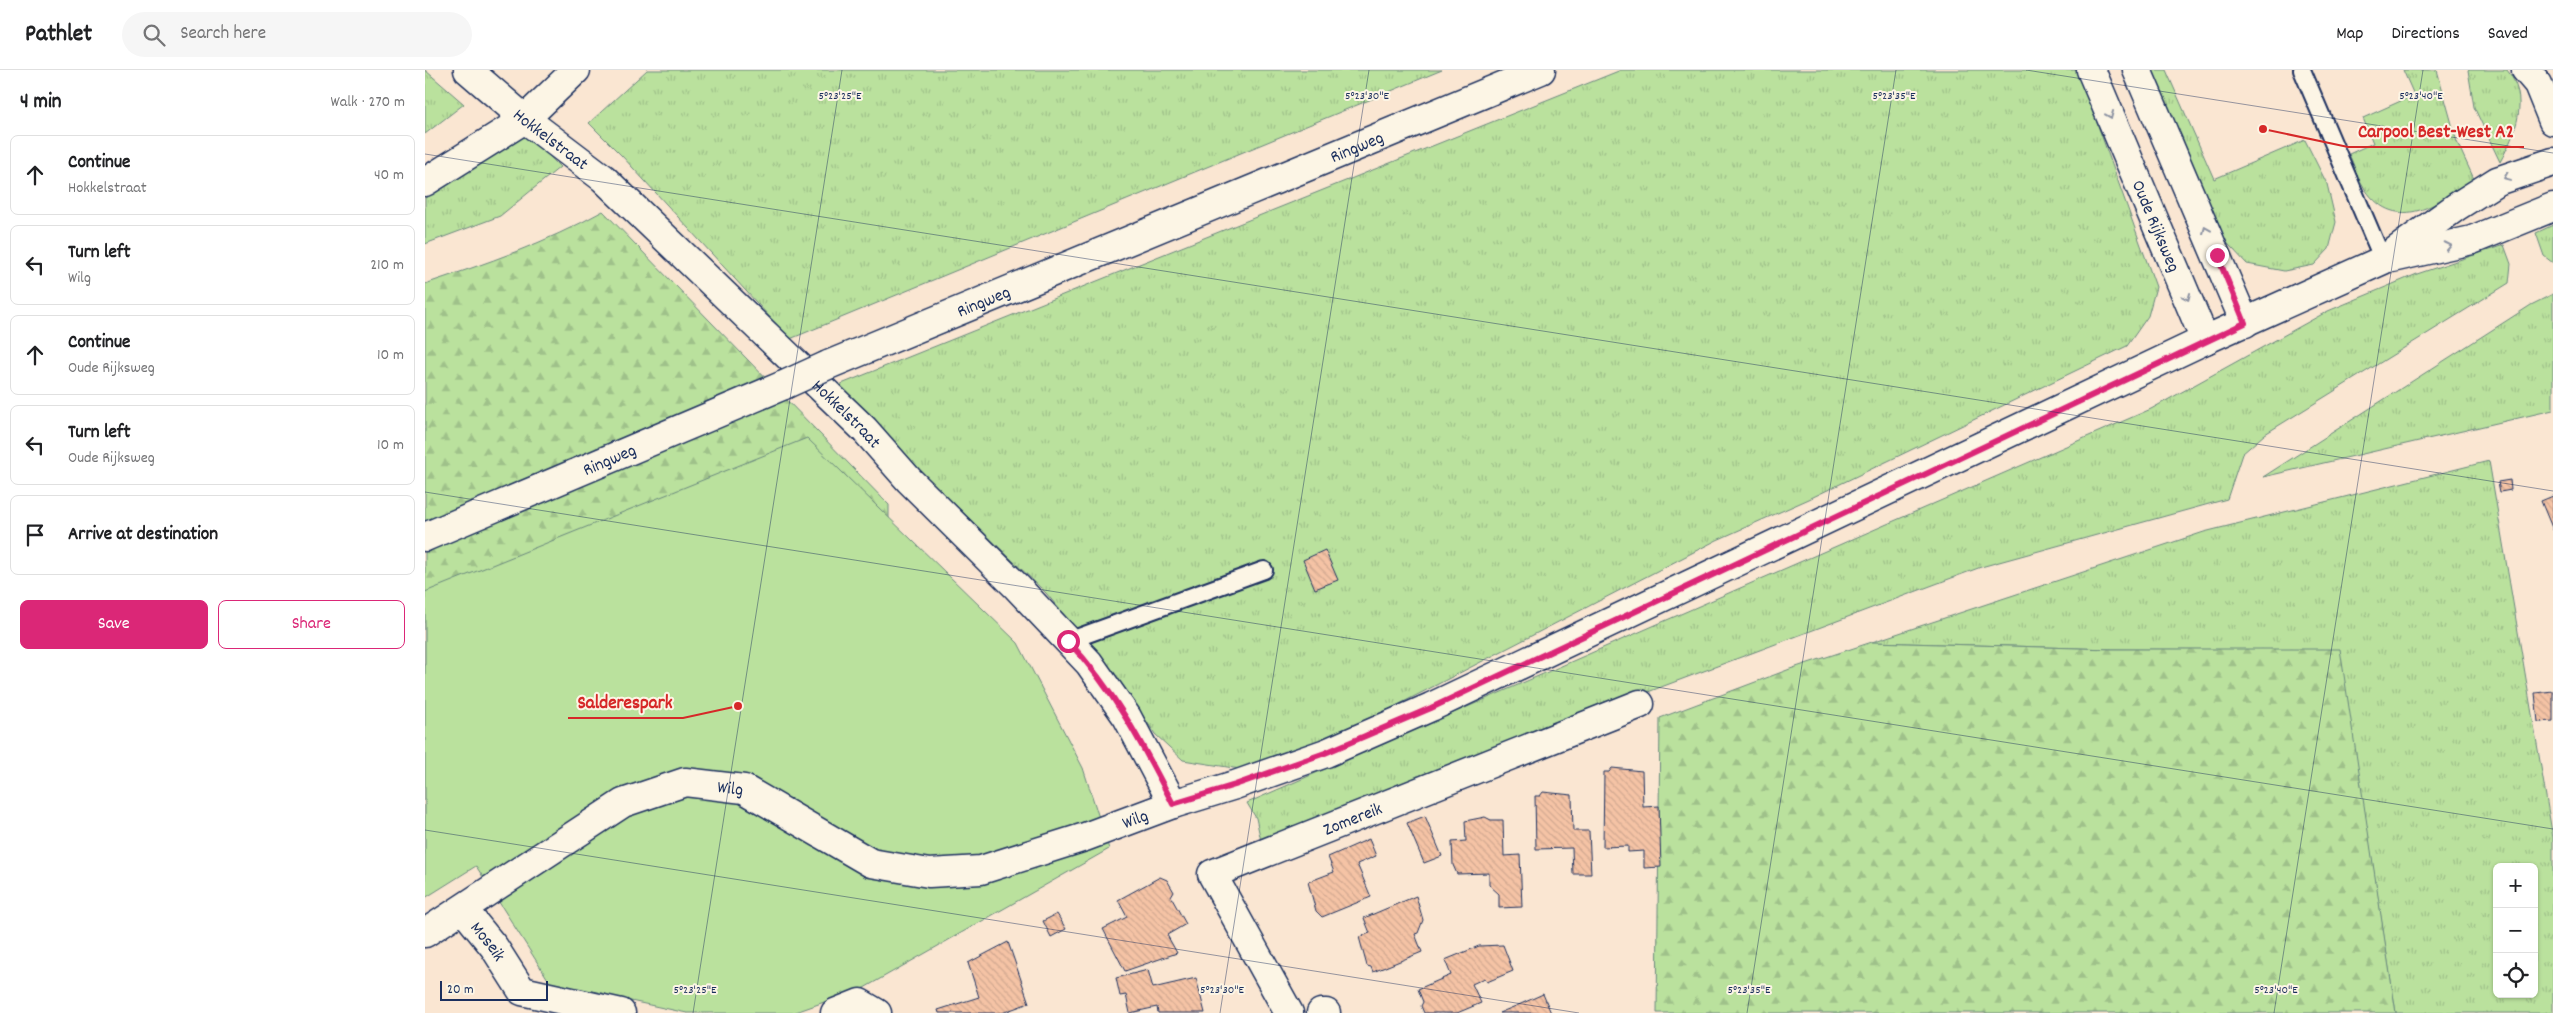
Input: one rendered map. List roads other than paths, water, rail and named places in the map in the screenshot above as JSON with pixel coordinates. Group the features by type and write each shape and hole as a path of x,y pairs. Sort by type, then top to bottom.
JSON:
{"street":[{"name":"Hokkelstraat","path":"468,70 525,119 603,178 735,303 864,429 909,480 1068,641 1089,663 1127,717 1173,804"},
{"path":"425,182 525,119 576,70"},
{"name":"Ringweg","path":"425,537 828,365 1541,70"},
{"name":"Oude Rijksweg","path":"2091,70 2205,340"},
{"path":"2137,70 2245,323"},
{"path":"2526,70 2538,84 2553,121"},
{"path":"2205,340 2383,260 2456,207 2497,181 2553,162"},
{"path":"2383,260 2472,240 2553,207"},
{"name":"Wilg","path":"425,932 623,804 685,782 745,789 871,863 929,873 981,870 1085,837 1173,804 1235,785 1325,753 1431,708 2205,340"},
{"name":"Zomereik","path":"1289,1013 1212,874 1640,704"},
{"name":"Moseik","path":"463,909 494,947 522,991 621,1013"},
{"path":"835,1013 861,1003 877,1013"},
{"path":"1321,1013 1326,1013"}],"lane":[{"path":"2302,70 2383,260"},
{"path":"1068,641 1265,570"}],"place":[{"name":"Carpool Best-West A2","path":"2263,129"},
{"name":"Salderespark","path":"738,706"}]}
